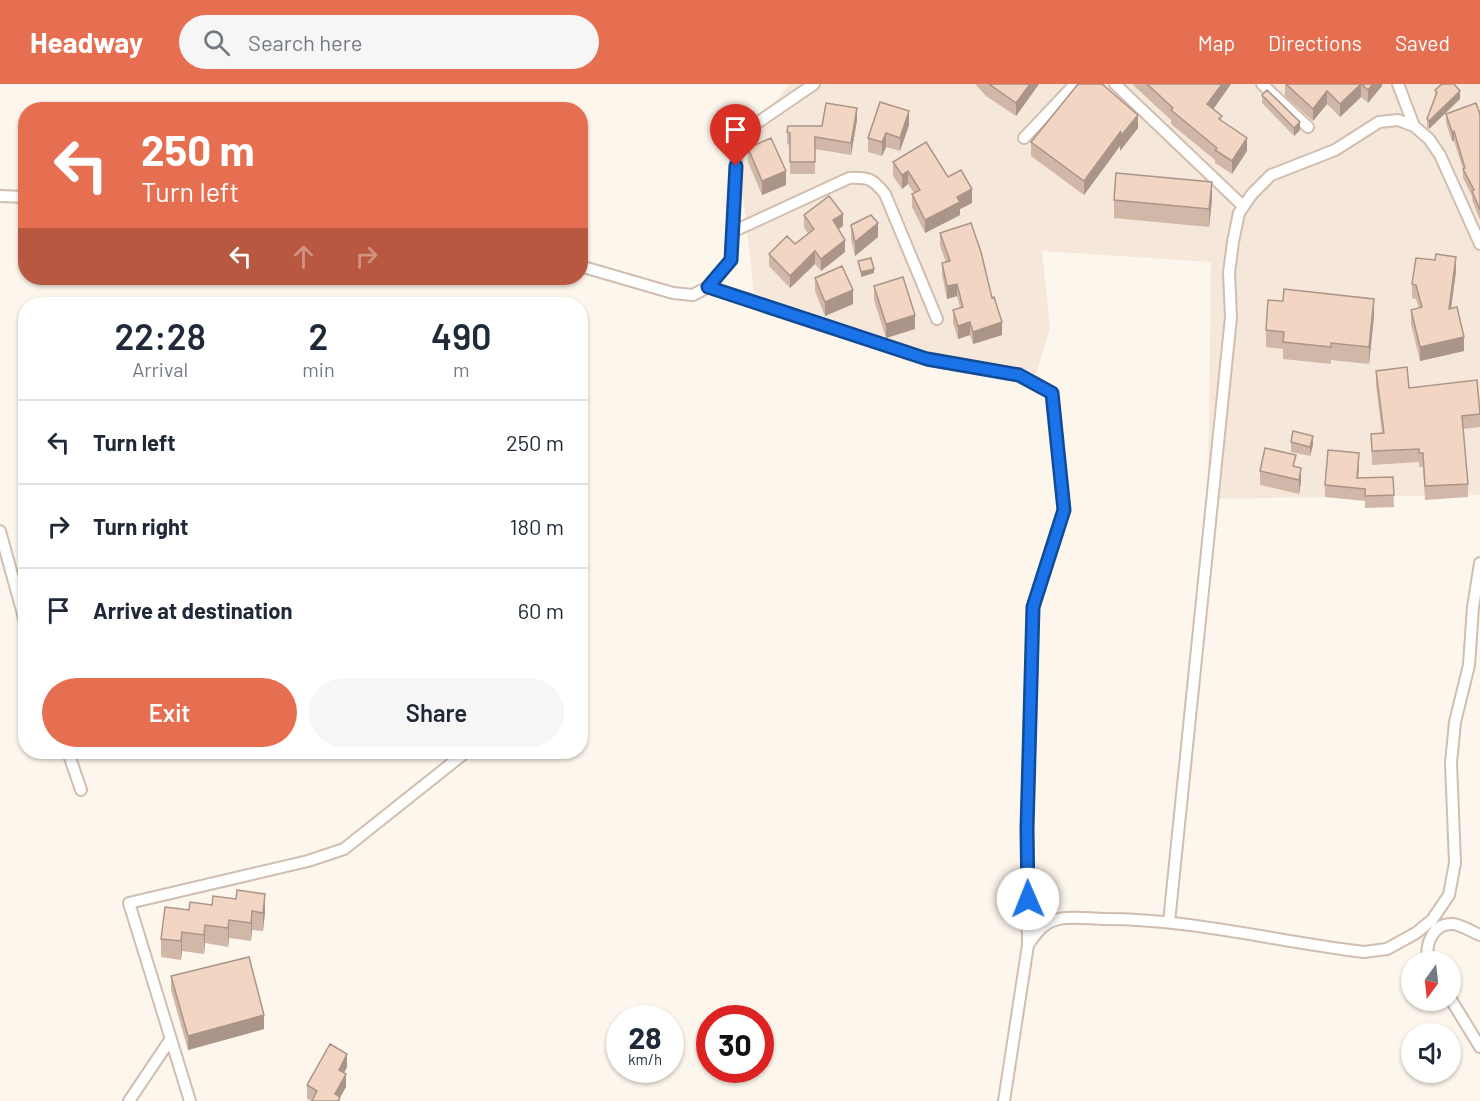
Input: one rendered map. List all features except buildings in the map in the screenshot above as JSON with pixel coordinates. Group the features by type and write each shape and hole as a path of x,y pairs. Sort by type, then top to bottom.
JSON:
{"street":[{"path":"588,268 673,293 693,295 708,287 731,260 738,144 741,134 814,84"},
{"path":"1024,138 1075,84"},
{"path":"1114,84 1242,206"},
{"path":"1265,87 1281,84"},
{"path":"1398,84 1414,126"},
{"path":"1265,87 1308,127"},
{"path":"1169,922 1231,317 1230,259 1235,226 1242,206 1271,175 1335,150 1379,122 1398,120 1414,126 1429,139 1440,155 1480,244"},
{"path":"732,232 849,178 865,178 876,182 885,194 937,320"},
{"path":"0,196 18,197"},
{"path":"708,287 927,359 1019,375 1052,393 1064,510 1033,607 1027,829 1028,945 1004,1101"},
{"path":"0,531 18,595"},
{"path":"1028,945 1037,931 1048,923 1060,919 1119,919 1169,922 1364,952 1387,949 1416,933 1432,920 1449,895 1455,863 1451,764 1455,722 1469,665 1473,607 1480,563"},
{"path":"1469,665 1480,672"},
{"path":"70,759 81,790"},
{"path":"190,1101 129,903 308,861 344,849 457,759"},
{"path":"1427,951 1431,936 1439,929 1454,924 1480,935"},
{"path":"1458,1011 1480,1047"},
{"path":"129,1101 170,1040"}],"shaded area":[{"path":"790,84 1480,84 1480,495 1208,499 1211,262 1042,251 1050,328 1032,387 754,293 737,144"}],"route":[{"path":"736,166 731,260 708,287 927,359 1019,375 1052,393 1064,510 1033,607 1027,829 1028,899"}]}
